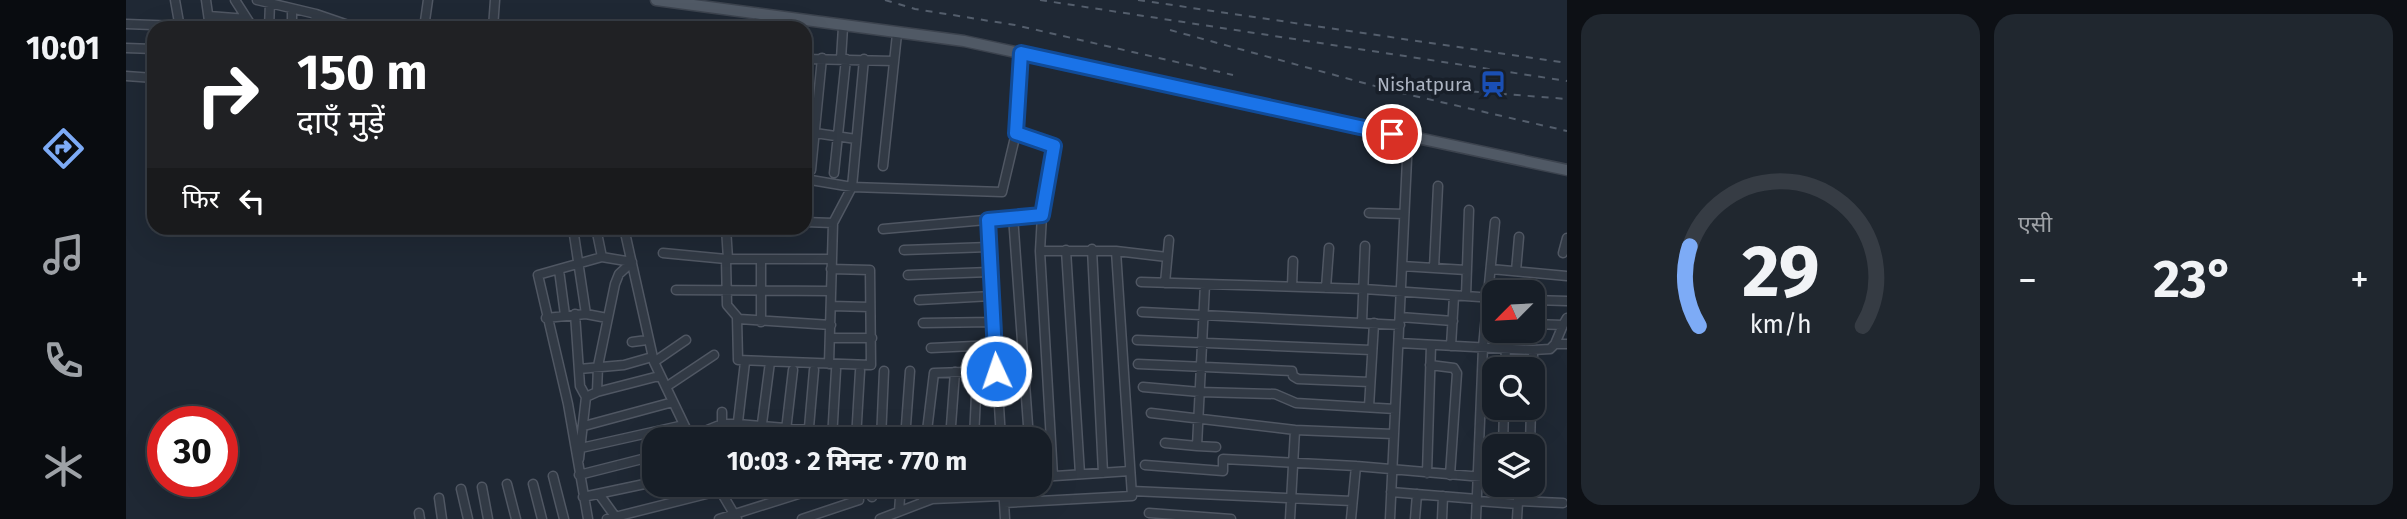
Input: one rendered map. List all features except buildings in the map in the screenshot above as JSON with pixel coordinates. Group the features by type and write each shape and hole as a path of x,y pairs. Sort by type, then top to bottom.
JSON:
{"main road":[{"path":"656,0 804,21"},
{"path":"812,22 964,41 1567,170"}],"street":[{"path":"175,0 179,21"},
{"path":"206,0 209,21"},
{"path":"235,0 245,21"},
{"path":"257,0 316,14 331,21"},
{"path":"426,21 428,0"},
{"path":"494,21 495,0"},
{"path":"269,21 270,3"},
{"path":"292,9 292,21"},
{"path":"315,21 316,14"},
{"path":"758,21 759,14"},
{"path":"209,16 235,21"},
{"path":"126,24 147,25"},
{"path":"834,173 844,59 843,27"},
{"path":"883,166 897,34"},
{"path":"126,48 147,50"},
{"path":"812,180 852,187 1002,192 1016,133 1021,53"},
{"path":"812,126 821,58"},
{"path":"812,59 894,61"},
{"path":"832,427 830,291 833,223 852,187 864,59"},
{"path":"126,76 147,78"},
{"path":"1016,133 1054,146 1042,215 1040,251 1053,475 1130,471"},
{"path":"812,134 856,139"},
{"path":"1390,519 1408,138"},
{"path":"1434,268 1438,186"},
{"path":"1466,296 1469,210"},
{"path":"1369,213 1404,214"},
{"path":"883,229 1042,215"},
{"path":"1013,216 1028,427"},
{"path":"988,220 1000,427"},
{"path":"812,222 833,223"},
{"path":"1491,280 1495,222"},
{"path":"574,235 586,314"},
{"path":"597,235 602,257"},
{"path":"581,449 684,425 659,376 647,340 626,235"},
{"path":"726,235 727,305 737,317 761,322 831,326"},
{"path":"1516,271 1519,237"},
{"path":"1563,253 1567,238"},
{"path":"1165,282 1169,240"},
{"path":"1362,321 1365,246"},
{"path":"904,250 989,247"},
{"path":"1326,288 1329,248"},
{"path":"1040,251 1092,249 1167,257"},
{"path":"1092,249 1103,473"},
{"path":"1066,250 1080,474"},
{"path":"880,519 923,501 946,497 1129,498 1132,491 1116,251"},
{"path":"663,253 727,259 831,259"},
{"path":"588,519 568,404 538,275 602,257 632,262"},
{"path":"761,259 761,322"},
{"path":"1292,286 1293,261"},
{"path":"597,392 598,366 607,318 619,274 632,262"},
{"path":"1402,265 1466,270"},
{"path":"737,317 736,357 745,362 833,367 871,365 870,270 831,269"},
{"path":"1491,269 1567,276"},
{"path":"559,270 565,315"},
{"path":"908,275 990,272"},
{"path":"1141,282 1364,289 1482,297"},
{"path":"1197,446 1205,284"},
{"path":"676,290 830,291"},
{"path":"919,300 992,296"},
{"path":"1451,346 1454,296"},
{"path":"1545,300 1567,301"},
{"path":"831,306 870,307"},
{"path":"1142,312 1374,323 1453,321"},
{"path":"575,314 581,390 586,397 578,470"},
{"path":"546,318 586,314 607,318"},
{"path":"1399,343 1550,349 1565,321 1545,323"},
{"path":"923,323 993,322"},
{"path":"1369,407 1374,323"},
{"path":"830,338 872,338"},
{"path":"632,342 647,340"},
{"path":"579,369 653,359 686,340"},
{"path":"1137,340 1371,350"},
{"path":"1476,519 1484,343"},
{"path":"1555,344 1567,344"},
{"path":"931,348 995,345"},
{"path":"1427,473 1431,345"},
{"path":"1506,348 1506,357"},
{"path":"1534,350 1534,357"},
{"path":"666,387 714,355"},
{"path":"738,427 745,362"},
{"path":"762,425 770,362"},
{"path":"1138,364 1292,371 1293,376 1298,379 1370,382"},
{"path":"1430,365 1454,368 1457,373 1450,475"},
{"path":"786,427 793,370"},
{"path":"809,427 814,370"},
{"path":"857,427 860,371"},
{"path":"881,427 884,371"},
{"path":"906,427 911,371"},
{"path":"927,427 933,374 996,371"},
{"path":"951,427 955,372"},
{"path":"586,397 659,376"},
{"path":"1143,387 1275,394 1296,403 1395,409"},
{"path":"975,427 976,395 998,396"},
{"path":"584,426 673,402"},
{"path":"722,412 722,424"},
{"path":"1151,413 1295,430 1393,434"},
{"path":"715,427 722,424 738,424 778,427"},
{"path":"1290,519 1295,430"},
{"path":"1165,443 1216,447"},
{"path":"578,470 642,458"},
{"path":"1145,466 1223,471 1223,459 1482,477"},
{"path":"1351,519 1356,466"},
{"path":"553,476 564,519"},
{"path":"507,484 516,519"},
{"path":"533,484 542,519"},
{"path":"583,497 642,485"},
{"path":"482,487 488,519"},
{"path":"461,489 468,519"},
{"path":"1132,491 1352,501"},
{"path":"1391,492 1518,503 1563,503"},
{"path":"599,494 614,518 688,497"},
{"path":"1415,519 1417,494"},
{"path":"1441,519 1443,496"},
{"path":"724,497 736,517"},
{"path":"719,519 736,517 793,497"},
{"path":"899,511 900,497"},
{"path":"923,497 923,501"},
{"path":"1517,519 1518,497"},
{"path":"439,498 442,519"},
{"path":"1004,499 1004,519"},
{"path":"802,519 822,516 859,500"},
{"path":"1149,513 1231,519"}],"railway":[{"path":"885,0 915,9 1015,25 1233,75"},
{"path":"1040,0 1567,81"},
{"path":"1138,0 1567,63"},
{"path":"1170,30 1393,91 1567,131"},
{"path":"1416,87 1567,99"}],"place":[{"name":"Nishatpura","path":"1493,84"}],"route":[{"path":"996,371 988,220 1042,215 1054,146 1016,133 1014,125 1021,53 1392,134"}]}
